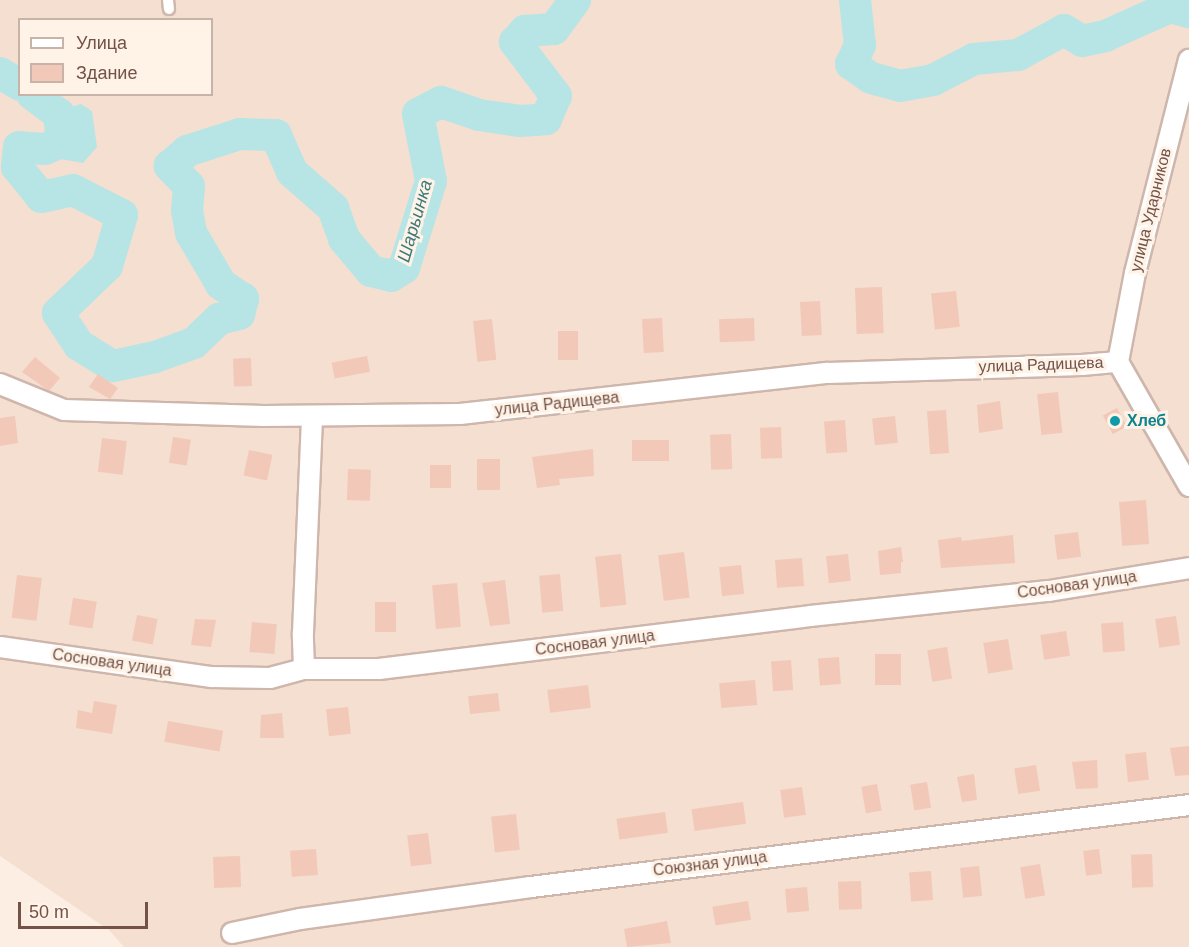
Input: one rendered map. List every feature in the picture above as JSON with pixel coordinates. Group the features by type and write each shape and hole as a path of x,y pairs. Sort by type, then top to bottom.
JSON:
{"street":[{"name":"улица Ударников","path":"1118,362 1135,273 1189,60"},
{"name":"улица Радищева","path":"0,384 64,410 312,416 460,414 828,373 1118,362"},
{"path":"1118,362 1189,486"},
{"path":"304,669 303,633 312,416"},
{"name":"Сосновая улица","path":"0,647 212,677 270,678 304,669 379,669 810,616 1049,591 1189,568"},
{"name":"Союзная улица","path":"232,933 300,919 542,885 1189,805"}],"shaded area":[{"path":"0,0 1189,0 1189,947 124,947 109,930 0,856"}],"water":[{"path":"81,104 92,111 97,147 83,163 50,157 51,139 62,141 65,109"}],"building":[{"path":"882,287 884,333 857,334 855,288"},
{"path":"956,291 960,327 935,329 931,294"},
{"path":"820,301 822,335 802,336 800,302"},
{"path":"662,318 664,352 644,353 642,319"},
{"path":"754,318 755,341 720,342 719,319"},
{"path":"492,319 496,360 477,362 473,321"},
{"path":"558,331 578,331 578,360 558,360"},
{"path":"367,356 370,372 335,379 332,363"},
{"path":"35,357 60,378 49,391 22,372"},
{"path":"251,358 252,386 234,387 233,359"},
{"path":"98,374 118,388 110,399 89,387"},
{"path":"1058,392 1062,433 1041,435 1037,394"},
{"path":"1000,401 1003,429 979,433 977,405"},
{"name":"Хлеб","path":"1117,408 1127,427 1113,434 1103,416"},
{"path":"946,410 949,453 930,454 927,411"},
{"path":"15,416 18,443 0,446 0,418"},
{"path":"895,416 898,443 875,445 872,418"},
{"path":"845,420 847,452 826,453 824,421"},
{"path":"781,427 782,458 761,459 760,428"},
{"path":"731,434 732,469 711,470 710,435"},
{"path":"173,437 191,440 187,465 169,463"},
{"path":"102,438 127,441 123,475 98,472"},
{"path":"632,440 669,440 669,461 632,461"},
{"path":"593,449 594,476 559,479 560,485 537,488 532,457"},
{"path":"249,450 272,455 267,480 244,475"},
{"path":"477,459 500,459 500,490 477,490"},
{"path":"430,465 451,465 451,488 430,488"},
{"path":"348,469 371,470 370,501 347,500"},
{"path":"1146,500 1149,544 1122,546 1119,502"},
{"path":"1078,532 1081,557 1057,560 1054,535"},
{"path":"1013,535 1015,563 941,568 938,540 961,537 962,541"},
{"path":"901,547 903,562 901,562 901,573 880,575 878,551"},
{"path":"684,552 690,598 664,601 658,555"},
{"path":"621,554 626,605 600,607 595,557"},
{"path":"848,554 851,581 829,583 826,556"},
{"path":"802,558 804,586 777,588 775,560"},
{"path":"741,565 744,594 722,596 719,567"},
{"path":"560,574 563,611 542,613 539,576"},
{"path":"17,575 42,578 37,621 12,618"},
{"path":"505,580 510,624 490,626 482,583"},
{"path":"457,583 461,627 436,629 432,585"},
{"path":"73,598 97,602 92,628 69,625"},
{"path":"375,602 396,602 396,632 375,632"},
{"path":"137,615 158,619 153,645 132,641"},
{"path":"1176,616 1180,645 1159,648 1155,619"},
{"path":"195,619 216,620 211,647 191,645"},
{"path":"252,622 277,624 274,654 249,652"},
{"path":"1123,622 1125,651 1103,652 1101,624"},
{"path":"1066,631 1070,656 1044,660 1040,635"},
{"path":"1008,639 1013,670 988,674 983,643"},
{"path":"947,647 952,679 932,682 927,650"},
{"path":"875,654 901,654 901,685 875,685"},
{"path":"839,657 841,684 820,685 818,658"},
{"path":"791,660 793,690 773,691 771,661"},
{"path":"755,680 757,705 721,708 719,683"},
{"path":"588,685 591,708 550,713 547,690"},
{"path":"498,693 500,711 470,714 468,696"},
{"path":"94,701 117,705 112,734 76,728 78,710 92,713"},
{"path":"348,707 351,734 329,736 326,709"},
{"path":"282,713 284,738 260,738 261,715"},
{"path":"168,721 223,731 220,751 164,742"},
{"path":"1189,746 1189,775 1175,776 1170,748"},
{"path":"1146,752 1149,780 1128,782 1125,754"},
{"path":"1097,760 1098,788 1076,789 1072,762"},
{"path":"1036,765 1040,791 1018,794 1014,768"},
{"path":"974,774 977,800 962,802 957,777"},
{"path":"927,782 931,808 914,810 910,785"},
{"path":"877,784 882,811 866,813 861,787"},
{"path":"802,787 806,815 784,818 780,790"},
{"path":"743,802 746,824 695,831 692,809"},
{"path":"665,812 668,833 619,840 616,819"},
{"path":"516,814 520,850 495,852 491,817"},
{"path":"428,833 432,864 411,866 407,836"},
{"path":"316,849 318,875 292,877 290,851"},
{"path":"1099,849 1102,874 1086,876 1083,851"},
{"path":"1152,854 1153,887 1132,888 1131,855"},
{"path":"240,856 241,887 214,888 213,857"},
{"path":"1040,864 1045,896 1025,899 1020,867"},
{"path":"979,866 982,896 963,898 960,868"},
{"path":"931,871 933,900 911,901 909,873"},
{"path":"861,881 862,909 839,910 838,882"},
{"path":"807,887 809,911 787,913 785,889"},
{"path":"748,901 751,920 715,925 712,907"},
{"path":"667,921 671,943 627,947 624,929"}],"waterway":[{"name":"Шарьинка","path":"35,96 59,114 62,142 45,149 19,147 17,167 41,197 73,190 122,215 107,266 58,313 79,345 113,366 155,357 194,343 219,319 239,314 243,299 221,284 191,233 187,210 189,186 170,166 187,151 240,134 276,135 292,172 333,208 344,239 371,271 391,276 404,268 431,181 418,114 441,102 479,115 520,121 546,119 556,96 515,42 525,31 554,29 575,0"},
{"name":"Шарьинка","path":"855,0 860,45 851,64 871,78 900,86 933,80 974,59 1018,55 1064,30 1082,41 1105,36 1170,7 1189,12"},
{"name":"Шарьинка","path":"0,73 18,84"}],"place":[{"name":"Хлеб","path":"1115,421"}]}
